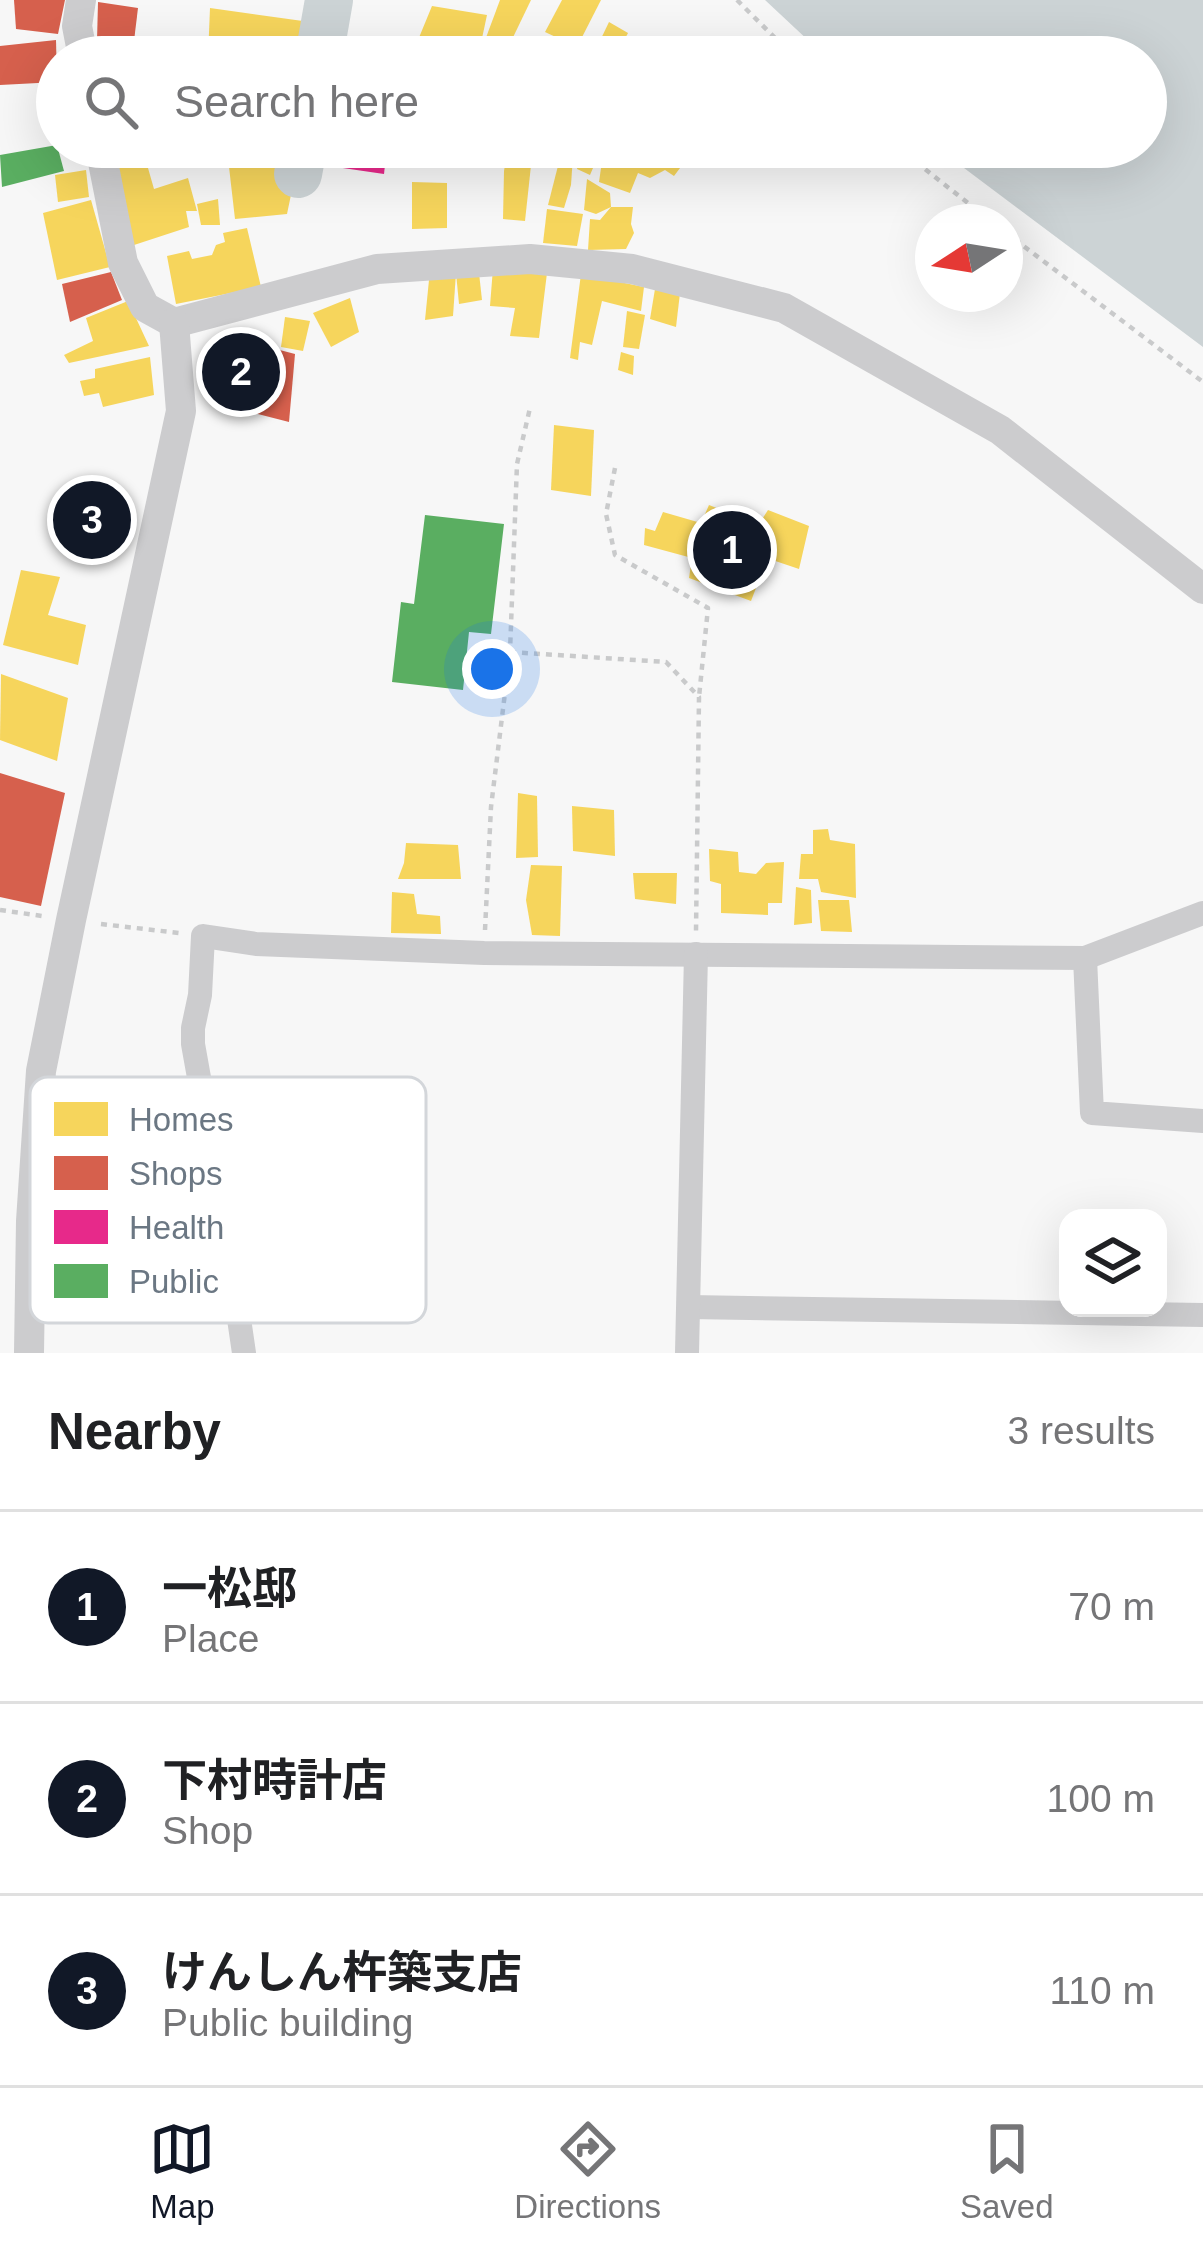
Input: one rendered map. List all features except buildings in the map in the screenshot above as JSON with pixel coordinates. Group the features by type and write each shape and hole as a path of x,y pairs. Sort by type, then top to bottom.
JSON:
{"street":[{"path":"78,36 81,0"},
{"path":"104,168 124,263 145,307 174,323 376,269 530,260 632,268 784,308 1000,430 1203,589"},
{"path":"41,1077 70,920 182,411 174,323"},
{"path":"199,1077 193,1028 203,936 256,944 484,953 1085,958 1203,913"},
{"path":"687,1353 696,954"},
{"path":"1085,958 1092,1113 1203,1121"},
{"path":"689,1307 1203,1315"},
{"path":"29,1353 30,1309"},
{"path":"240,1323 244,1353"}],"path":[{"path":"737,0 773,36"},
{"path":"924,168 969,204"},
{"path":"1023,246 1203,382"},
{"path":"484,953 491,808 510,652 517,464 530,408"},
{"path":"615,468 606,514 615,555 708,608 699,697 696,954"},
{"path":"510,652 666,662 699,697"},
{"path":"0,910 203,936"}],"shaded area":[{"path":"765,0 1203,0 1203,347 1023,212 1023,204 1012,204 964,168 1167,168 1167,36 804,36"}],"waterway":[{"path":"323,36 329,0"},
{"path":"298,174 299,168"}],"place":[{"name":"下村時計店","path":"241,372"},
{"name":"けんしん杵築支店","path":"92,520"},
{"name":"一松邸","path":"732,550"}]}
